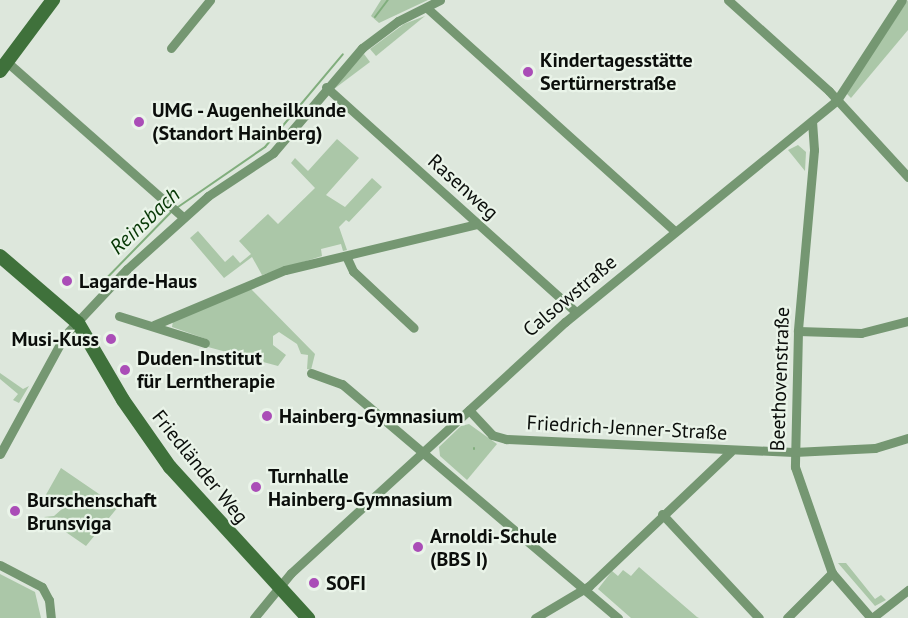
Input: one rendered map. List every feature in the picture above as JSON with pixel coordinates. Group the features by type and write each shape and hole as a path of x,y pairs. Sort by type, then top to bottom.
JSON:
{"street":[{"path":"52,0 4,67 178,211"},
{"path":"171,48 210,0"},
{"path":"0,454 64,338 178,211 273,153 351,59 383,32 440,0"},
{"path":"728,0 837,100 908,177"},
{"name":"Calsowstraße","path":"254,618 291,573 576,312 837,100 902,0"},
{"path":"427,8 675,231"},
{"name":"Rasenweg","path":"326,87 576,312"},
{"name":"Beethovenstraße","path":"812,121 814,150 798,331 795,467 832,573 872,618"},
{"path":"154,326 266,277 477,224"},
{"name":"Friedländer Weg","path":"0,256 78,323 123,400 170,467 308,618"},
{"path":"346,256 353,271 414,328"},
{"path":"118,316 205,343"},
{"path":"798,331 861,333 907,326"},
{"path":"311,373 342,384 618,618"},
{"name":"Friedrich-Jenner-Straße","path":"469,410 499,438 730,452 875,448 908,438"},
{"path":"535,618 584,589 730,452"},
{"path":"662,514 759,618"},
{"path":"0,565 42,587 49,600 51,618"},
{"path":"788,618 832,573"},
{"path":"872,618 908,590"}],"green space":[{"path":"381,0 428,0 379,23 371,16"},
{"path":"908,0 908,30 851,98 846,93"},
{"path":"425,16 376,56 370,49 404,24"},
{"path":"364,54 370,62 334,89 349,68"},
{"path":"337,139 359,158 326,195 345,207 372,178 382,187 349,222 346,220 339,227 347,250 343,251 341,244 321,249 322,256 262,275 252,257 224,278 190,238 198,231 225,262 233,255 240,263 251,254 239,241 268,214 278,224 315,188 291,163 295,158 308,171"},
{"path":"798,145 806,152 805,171 788,150"},
{"path":"251,289 315,354 311,370 307,369 308,355 301,354 297,344 279,332 273,336 273,345 286,355 278,366 208,347 209,340 172,327 173,321"},
{"path":"0,373 23,389 29,386 19,403 13,400 18,394 0,379"},
{"path":"469,424 497,444 467,480 440,456 439,447 461,426"},
{"path":"61,468 118,507 86,546 44,517 54,516 62,509 43,500"},
{"path":"838,563 846,563 875,599 881,595 886,600 875,606"},
{"path":"639,567 699,618 631,618 598,589 612,571 618,576 623,570 631,576"},
{"path":"0,574 35,592 41,618 0,618"}],"waterway":[{"name":"Reinsbach","path":"375,17 388,0"},
{"name":"Reinsbach","path":"178,207 265,147 343,54"},
{"name":"Reinsbach","path":"96,289 173,210"}],"place":[{"name":"Kindertagesstätte Sertürnerstraße","path":"528,72"},
{"name":"UMG - Augenheilkunde (Standort Hainberg)","path":"139,122"},
{"name":"Lagarde-Haus","path":"67,281"},
{"name":"Musi-Kuss","path":"111,339"},
{"name":"Duden-Institut für Lerntherapie","path":"125,370"},
{"name":"Hainberg-Gymnasium","path":"267,416"},
{"name":"Turnhalle Hainberg-Gymnasium","path":"256,487"},
{"name":"Burschenschaft Brunsviga","path":"15,511"},
{"name":"Arnoldi-Schule (BBS I)","path":"418,547"},
{"name":"SOFI","path":"314,583"}]}
